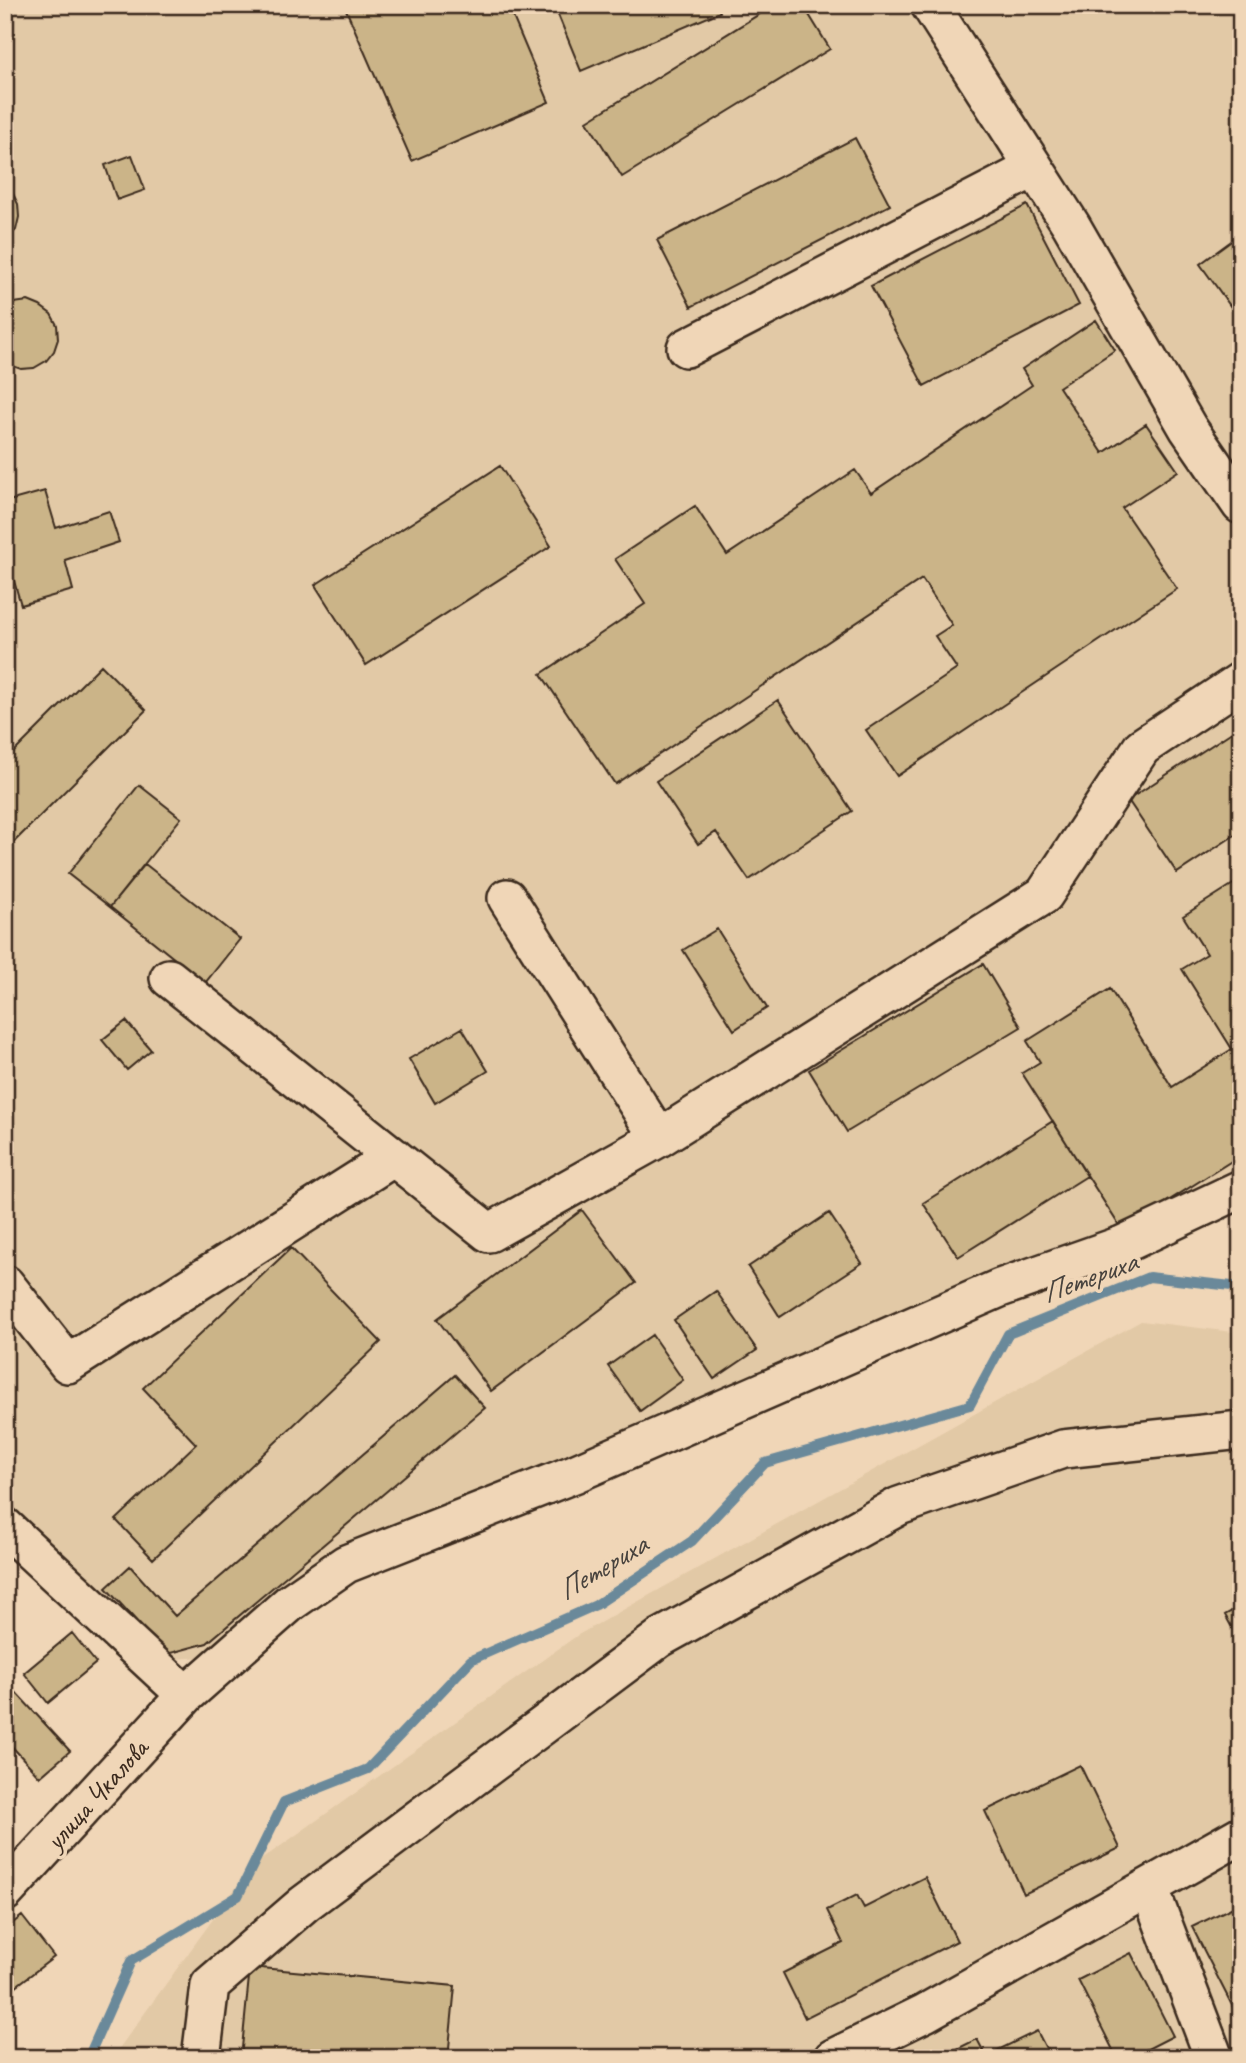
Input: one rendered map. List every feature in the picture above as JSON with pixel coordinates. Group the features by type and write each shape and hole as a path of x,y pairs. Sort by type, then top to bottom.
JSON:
{"street":[{"path":"930,5 1071,225 1188,428 1241,505"},
{"path":"686,348 1034,168"},
{"path":"169,978 489,1233 659,1138 1044,895 1142,747 1241,681"},
{"path":"507,898 659,1138"},
{"path":"5,1284 68,1364 394,1157"},
{"name":"улица Чкалова","path":"5,1892 186,1695 290,1602 346,1564 574,1474 1000,1287 1122,1245 1241,1189"},
{"path":"201,2058 210,1985 304,1904 660,1638 899,1506 1063,1449 1241,1430"},
{"path":"5,1527 186,1695"},
{"path":"833,2058 925,2012 1241,1835"},
{"path":"1149,1887 1214,2058"}],"shaded area":[{"path":"5,5 1241,5 1241,1175 247,1625 201,1657 175,1659 147,1645 5,1503"},
{"path":"1141,1321 1241,1333 1241,2058 112,2058 251,1867 578,1635"}],"building":[{"path":"344,5 508,5 549,102 412,161"},
{"path":"554,5 717,5 720,12 581,71"},
{"path":"774,5 803,5 830,49 622,177 587,121"},
{"path":"855,138 890,205 691,307 657,240"},
{"path":"132,155 145,190 117,200 105,165"},
{"path":"5,187 12,192 18,204 19,217 16,230 5,241"},
{"path":"1027,205 1079,305 924,386 871,286"},
{"path":"1241,234 1241,310 1236,314 1200,264"},
{"path":"28,301 51,314 57,325 58,339 54,351 46,361 34,368 21,369 5,363 5,308 14,303"},
{"path":"1096,320 1115,350 1059,387 1103,453 1146,424 1178,471 1122,508 1177,589 897,776 866,730 957,669 935,636 952,625 922,579 615,784 541,674 645,604 615,559 695,506 727,555 855,470 871,493 1032,385 1022,369"},
{"path":"500,466 551,546 366,665 315,585"},
{"path":"45,491 56,528 109,511 119,542 65,560 73,590 21,605 5,550 5,502"},
{"path":"101,665 146,710 5,851 5,761"},
{"path":"778,700 852,811 749,880 716,832 698,844 656,781"},
{"path":"1241,726 1241,831 1177,873 1128,800"},
{"path":"139,785 181,818 110,907 68,874"},
{"path":"145,864 240,939 205,983 110,907"},
{"path":"1238,881 1241,885 1241,1155 1122,1230 1022,1073 1040,1062 1027,1041 1110,989 1172,1087 1232,1049 1182,969 1207,954 1183,916"},
{"path":"717,929 767,1008 734,1030 683,950"},
{"path":"983,964 1021,1027 847,1132 809,1070"},
{"path":"126,1021 151,1050 127,1070 102,1040"},
{"path":"462,1028 488,1071 435,1103 409,1059"},
{"path":"1053,1121 1087,1176 958,1257 923,1203"},
{"path":"582,1210 636,1283 491,1391 437,1319"},
{"path":"829,1213 862,1263 780,1317 748,1267"},
{"path":"291,1248 381,1342 153,1559 116,1520 196,1444 143,1388"},
{"path":"716,1291 757,1350 714,1379 674,1320"},
{"path":"652,1335 683,1380 640,1411 608,1366"},
{"path":"455,1375 485,1408 207,1643 167,1654 106,1588 130,1566 175,1616"},
{"path":"1241,1606 1241,1644 1225,1615"},
{"path":"72,1633 96,1663 48,1703 24,1673"},
{"path":"11,1687 70,1751 40,1777 5,1739 5,1692"},
{"path":"1080,1765 1120,1848 1024,1894 985,1811"},
{"path":"925,1877 957,1941 805,2018 783,1973 843,1943 827,1910 857,1895 864,1908"},
{"path":"1241,1903 1241,2023 1192,1927"},
{"path":"22,1916 54,1957 7,1993 5,1929"},
{"path":"1131,1953 1173,2036 1130,2058 1117,2058 1078,1980"},
{"path":"250,1967 455,1986 448,2058 241,2058"},
{"path":"1037,2031 1051,2058 939,2058 977,2039 986,2056"}],"waterway":[{"name":"Петериха","path":"88,2058 131,1961 238,1896 284,1802 368,1769 471,1660 596,1605 692,1541 765,1463 970,1405 1008,1334 1149,1277 1241,1287"}]}
